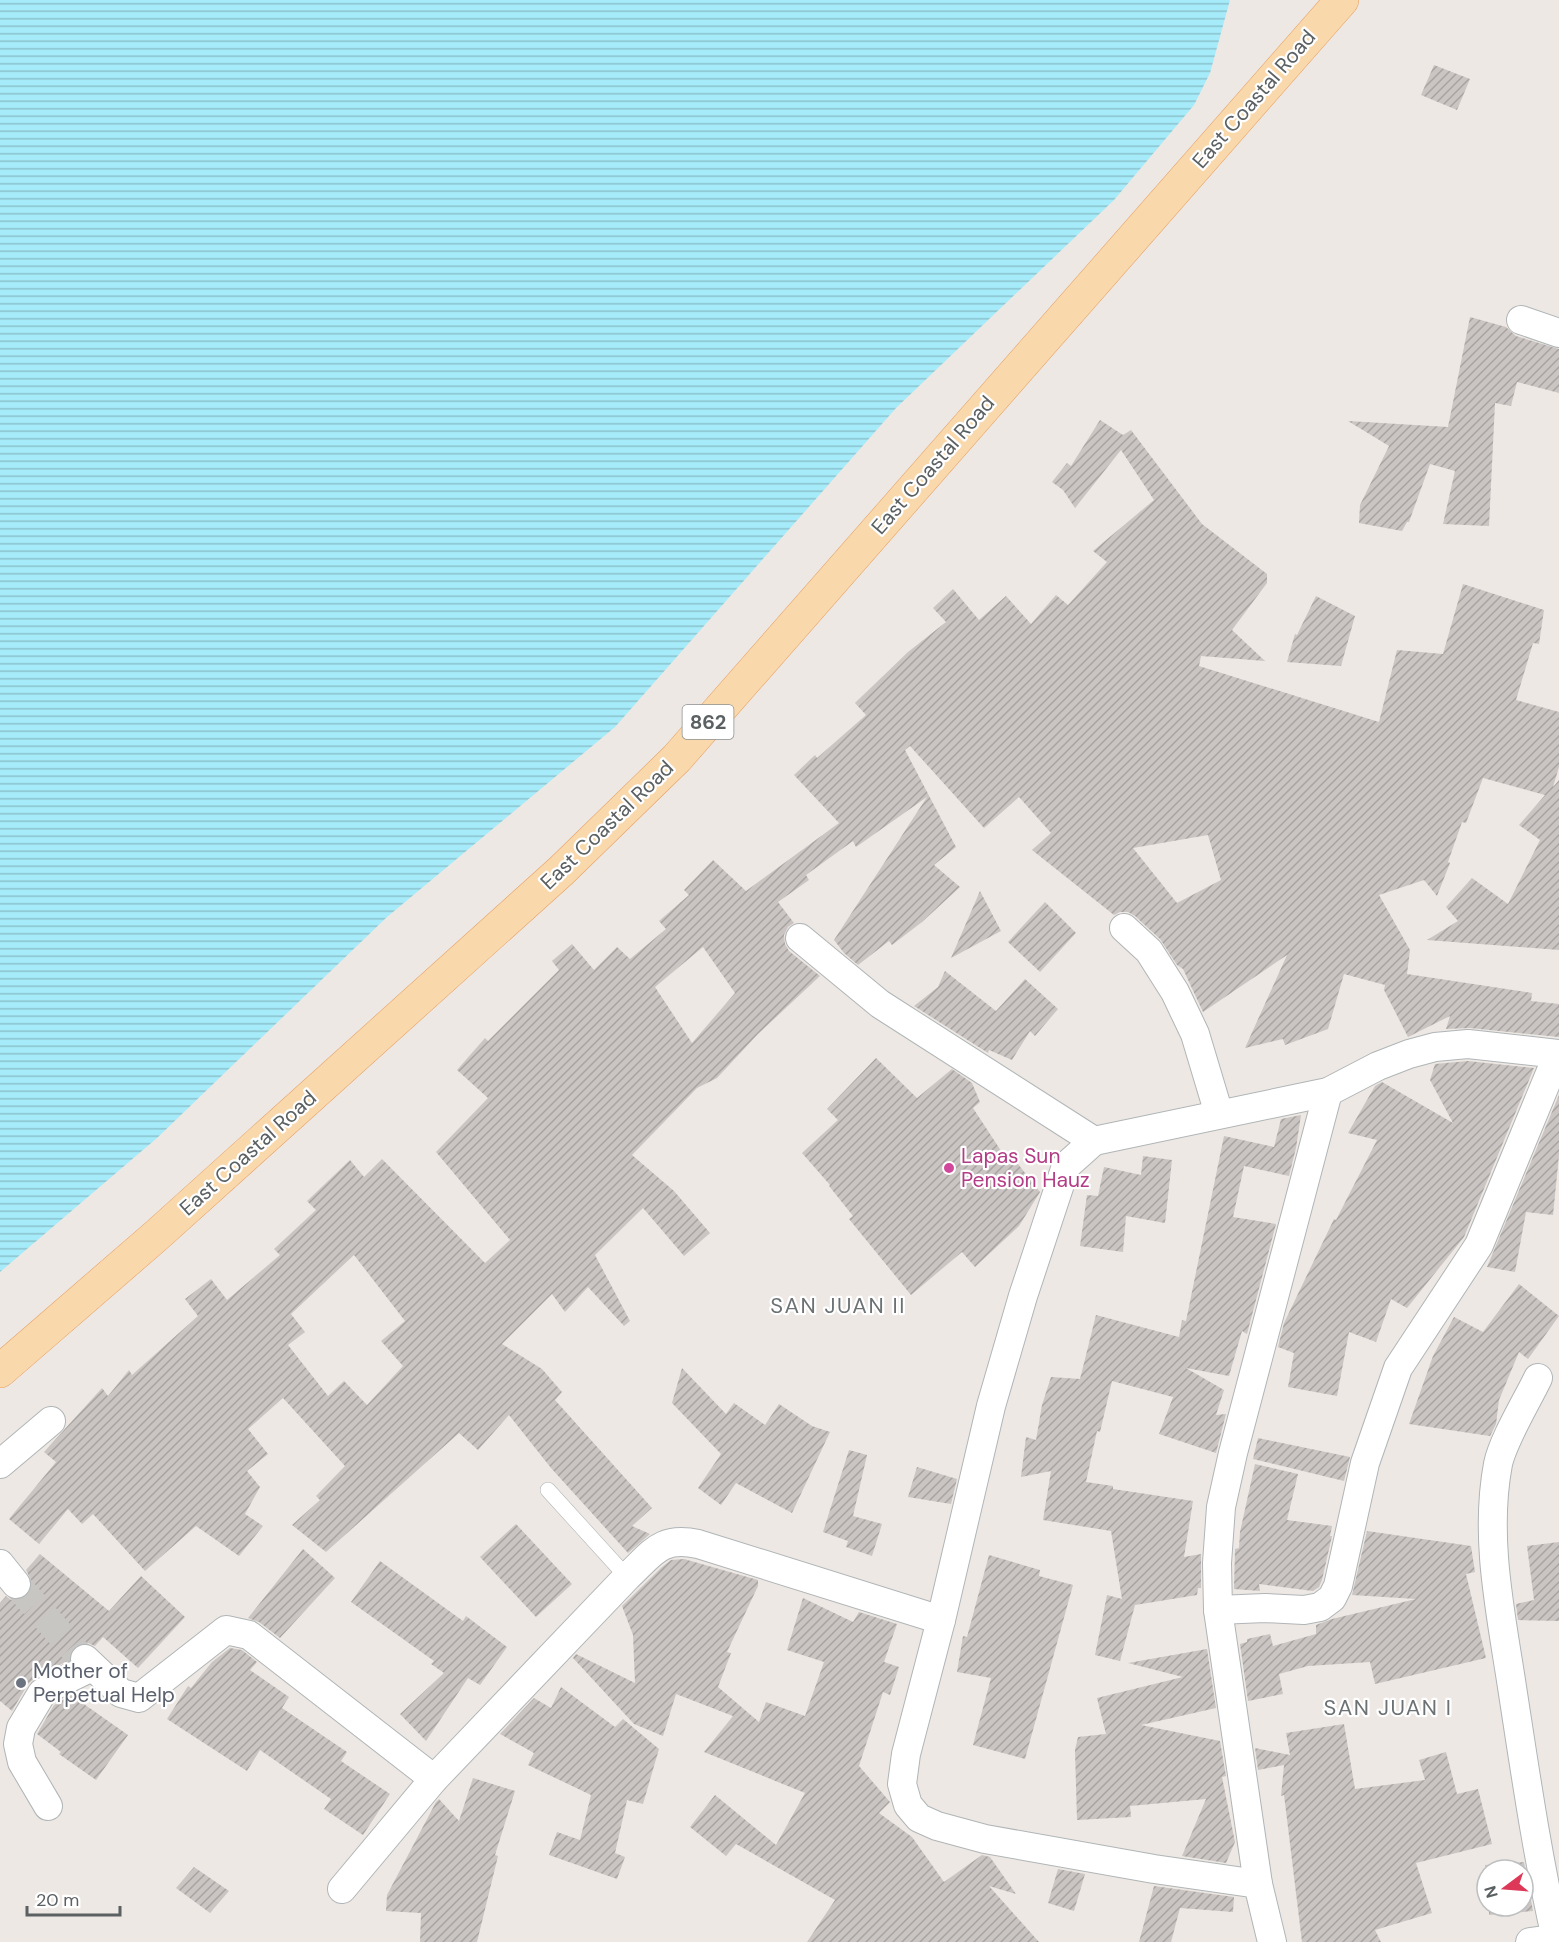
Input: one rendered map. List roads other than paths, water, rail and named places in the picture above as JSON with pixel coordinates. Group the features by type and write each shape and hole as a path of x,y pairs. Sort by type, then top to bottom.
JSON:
{"main road":[{"name":"East Coastal Road","path":"0,1371 157,1235 561,871 677,758 1342,0"}],"street":[{"path":"1521,320 1559,333"},
{"path":"1124,928 1149,951 1175,992 1195,1034 1219,1114"},
{"path":"800,938 880,1004 1094,1141"},
{"path":"1218,1610 1265,1608 1304,1610 1320,1608 1332,1598 1338,1586 1365,1463 1398,1368 1479,1245 1559,1054 1468,1044 1435,1047 1378,1066 1328,1092 1094,1141 1066,1166 1023,1296 991,1406 941,1620 906,1754 902,1784 908,1805 919,1818 937,1826 985,1839 1154,1869 1258,1884"},
{"path":"1272,1942 1258,1884 1218,1610 1217,1563 1221,1507 1236,1442 1328,1092"},
{"path":"1538,1378 1499,1461 1493,1494 1493,1548 1527,1785 1545,1890 1549,1939"},
{"path":"0,1464 51,1420"},
{"path":"342,1889 434,1779 627,1577 657,1549 667,1543 685,1541 941,1620"},
{"path":"48,1806 22,1762 18,1744 21,1728 42,1694 89,1663 121,1693 139,1698 226,1630 249,1635 434,1779"}],"lane":[{"path":"548,1490 627,1577"}],"water":[{"path":"0,0 1230,0 1210,73 1194,105 1114,200 896,408 615,727 387,917 157,1138 0,1272"}],"tunnel":[{"path":"16,1584 77,1653 85,1659"}],"place":[{"name":"Lapas Sun Pension Hauz","path":"949,1168"},
{"name":"Mother of Perpetual Help","path":"21,1683"}],"district":[{"name":"SAN JUAN II","path":"838,1305"},
{"name":"SAN JUAN I","path":"1388,1707"}]}
